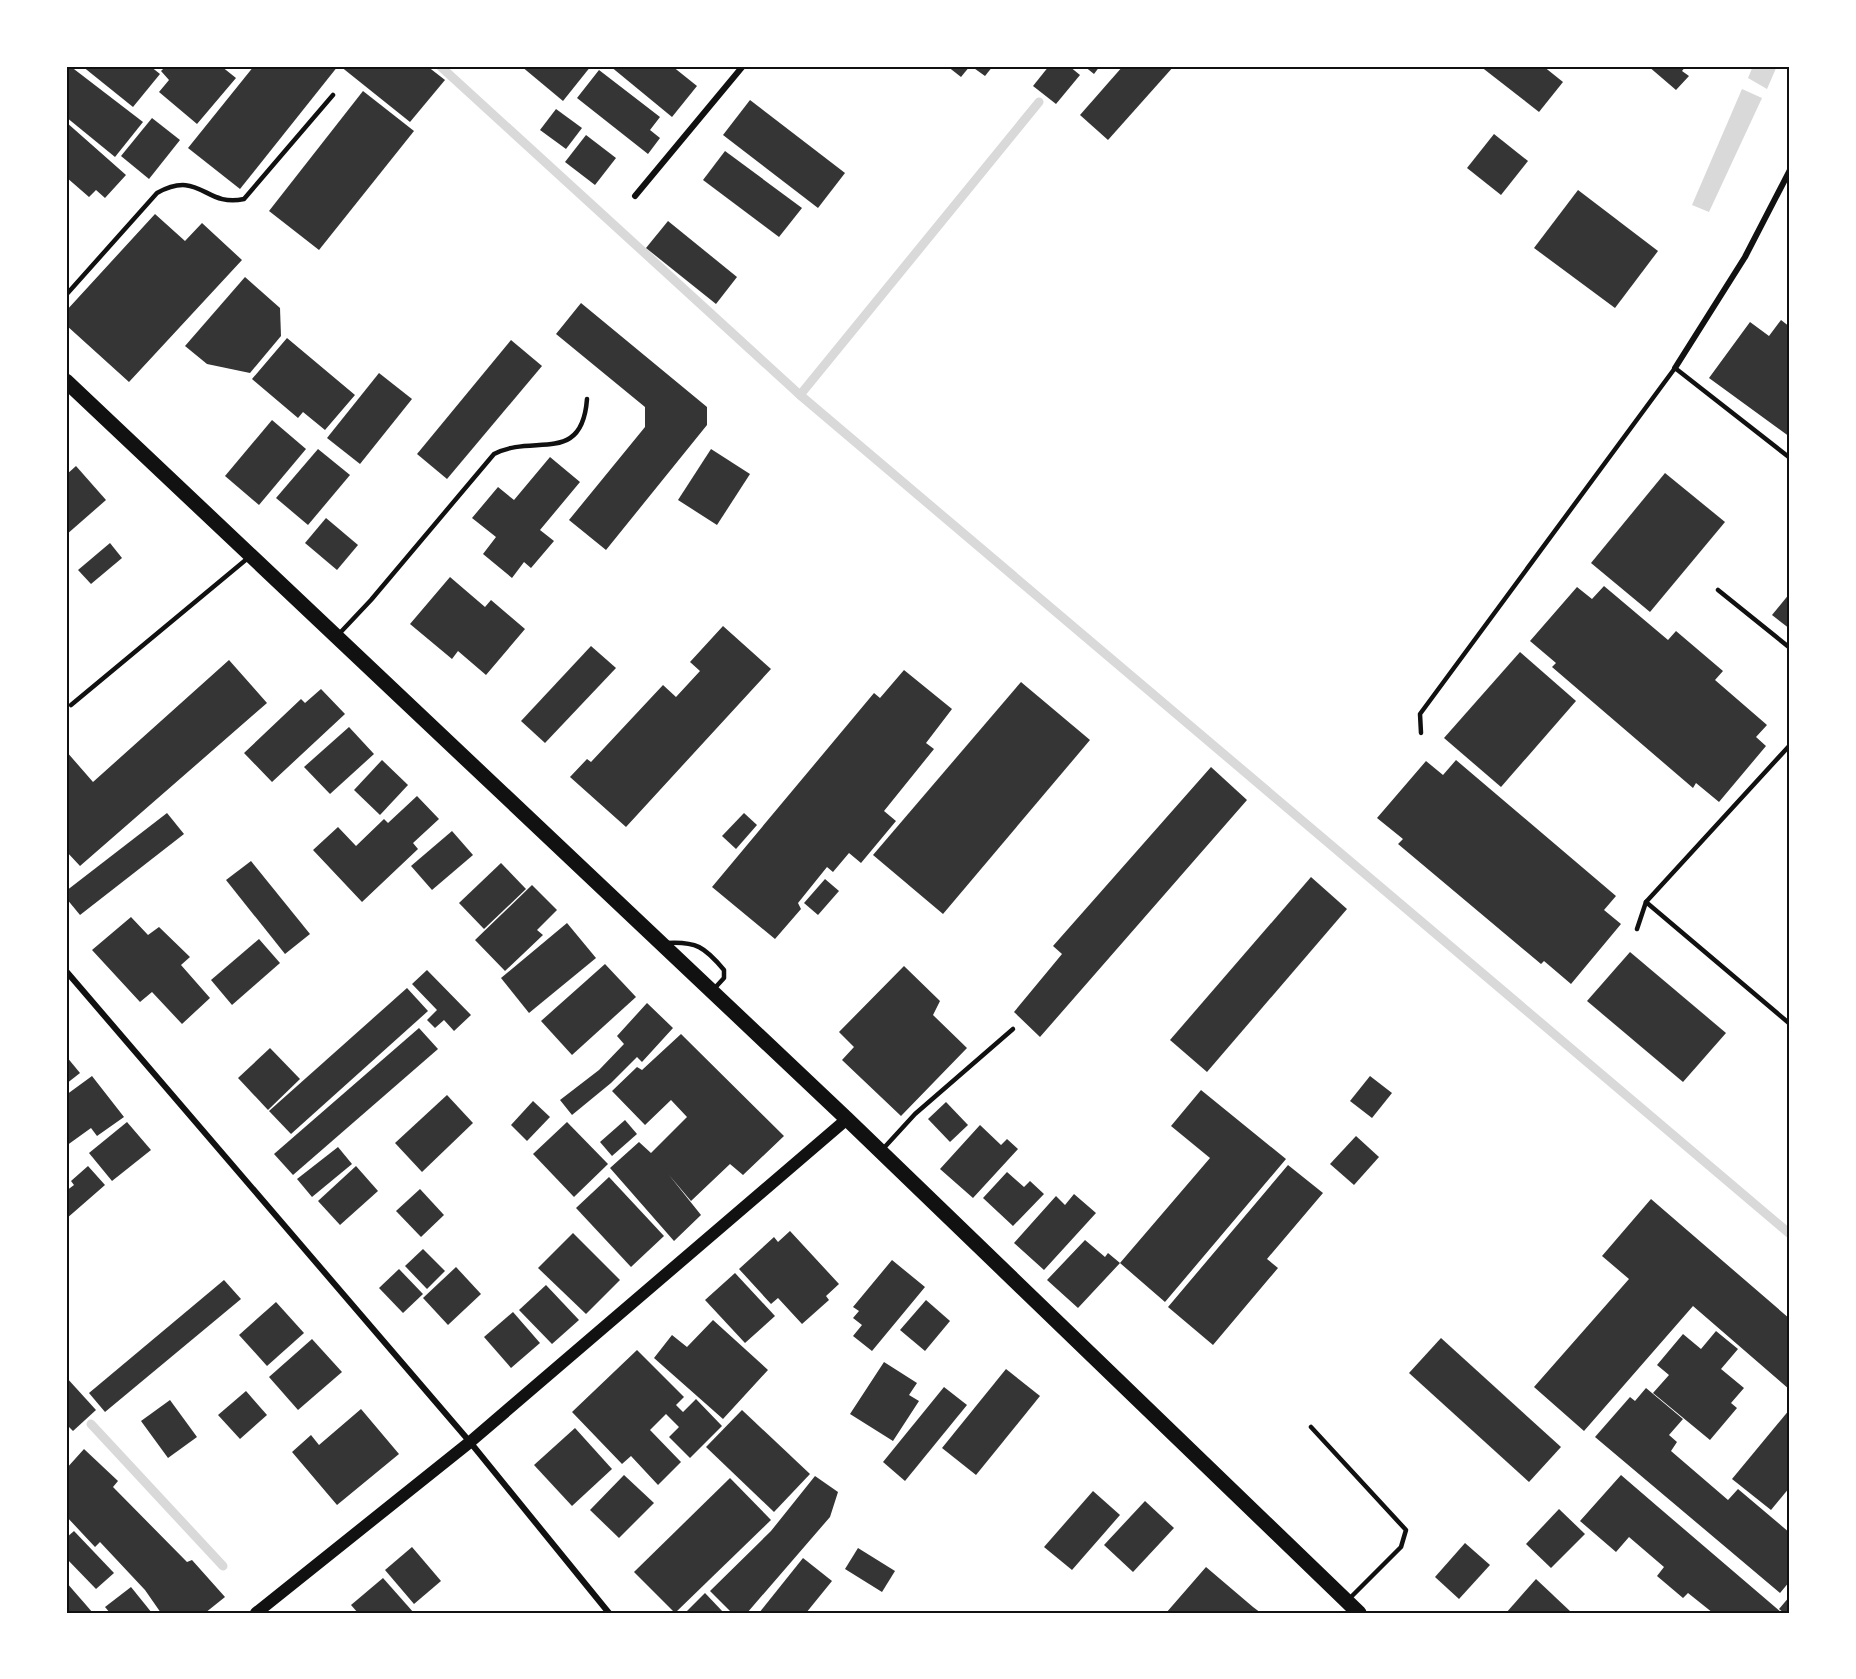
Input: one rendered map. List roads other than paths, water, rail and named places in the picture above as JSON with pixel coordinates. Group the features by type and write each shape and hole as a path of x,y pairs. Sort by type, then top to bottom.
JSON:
{"main road":[{"path":"66,381 847,1119 1359,1613"},
{"path":"256,1613 470,1442 847,1119"}],"street":[{"path":"635,196 743,66"},
{"path":"1675,368 1745,257 1790,170"},
{"path":"66,971 470,1442 609,1613"}],"lane":[{"path":"66,295 157,193 169,186 182,183 222,201 244,199 333,95"},
{"path":"1421,733 1420,714 1675,368 1790,458"},
{"path":"336,637 371,600 494,454 507,447 519,445 555,446 575,435 586,415 587,399"},
{"path":"71,705 250,556"},
{"path":"1718,590 1790,648"},
{"path":"1637,928 1646,902 1790,745"},
{"path":"1646,902 1790,1024"},
{"path":"660,943 687,941 698,944 724,970 724,978 712,992"},
{"path":"880,1152 915,1114 1013,1029"},
{"path":"1311,1427 1406,1530 1401,1547 1347,1601"}],"waterway":[{"path":"440,66 800,395 1790,1234"},
{"path":"800,395 1039,102"},
{"path":"91,1424 223,1566"}]}
